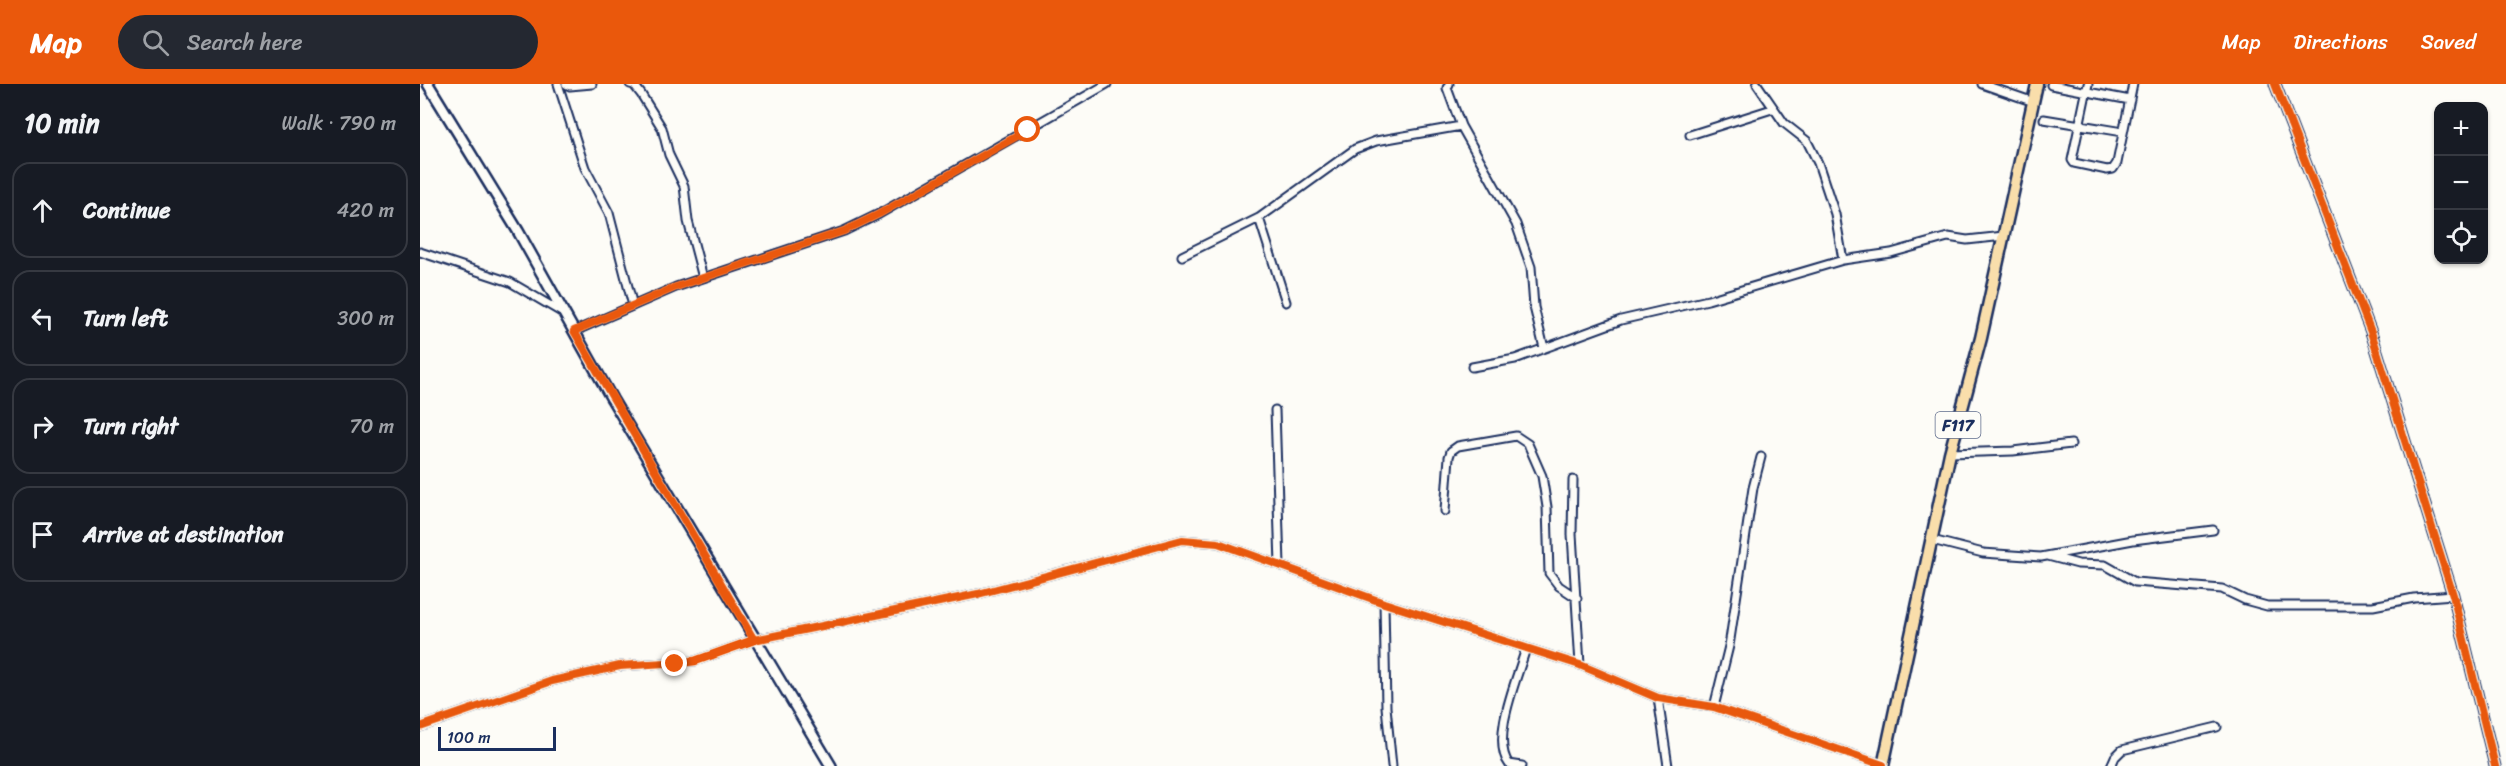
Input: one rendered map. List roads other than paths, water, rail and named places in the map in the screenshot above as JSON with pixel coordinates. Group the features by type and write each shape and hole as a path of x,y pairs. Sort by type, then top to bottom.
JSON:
{"main road":[{"path":"428,84 518,231 754,640 831,766"},
{"name":"F117","path":"1885,766 1950,453 1981,338 2037,84"}],"street":[{"path":"558,84 585,168 609,213 633,306"},
{"path":"566,84 570,86 592,84"},
{"path":"630,84 634,85 641,94 662,128 669,155 684,186 688,221 703,278"},
{"path":"574,331 703,278 844,231 879,214 1107,84"},
{"path":"1449,84 1447,88 1461,126 1516,224 1531,267 1533,307 1545,348"},
{"path":"1757,84 1772,109 1784,123 1807,141 1818,163 1835,214 1843,260"},
{"path":"1982,84 2034,102"},
{"path":"2087,88 2072,160 2074,163 2107,170 2113,169 2116,163 2133,84"},
{"path":"2275,84 2371,332 2453,595 2495,766"},
{"path":"2051,85 2087,88 2130,100"},
{"path":"1690,135 1772,109"},
{"path":"2044,119 2123,132"},
{"path":"1182,256 1259,218 1354,149 1376,141 1461,126"},
{"path":"1259,218 1286,302"},
{"path":"1472,367 1515,359 1621,320 1708,300 1843,260 1892,253 1948,237 1967,240 2004,236"},
{"path":"420,252 510,282 564,313"},
{"path":"1275,410 1280,565"},
{"path":"1445,511 1451,451 1458,446 1521,437 1528,444 1542,476 1547,507 1549,573 1559,586 1577,598"},
{"path":"1950,453 2013,451 2071,444"},
{"path":"1714,707 1729,645 1753,488 1761,457"},
{"path":"1573,480 1572,534 1580,665"},
{"path":"1932,540 2008,556 2049,556 2133,540 2213,530"},
{"path":"420,727 552,681 620,666 695,661 754,640 978,594 1182,540 1218,543 1384,603 1580,665 1658,698 1714,707 1885,766"},
{"path":"2049,556 2078,564 2105,565 2136,582 2222,589 2245,600 2267,606 2373,606 2414,598 2453,595"},
{"path":"1384,603 1386,707 1392,766"},
{"path":"1522,766 1509,764 1503,756 1502,729 1526,648"},
{"path":"1658,698 1668,766"},
{"path":"2111,766 2115,757 2122,750 2217,727"}]}
